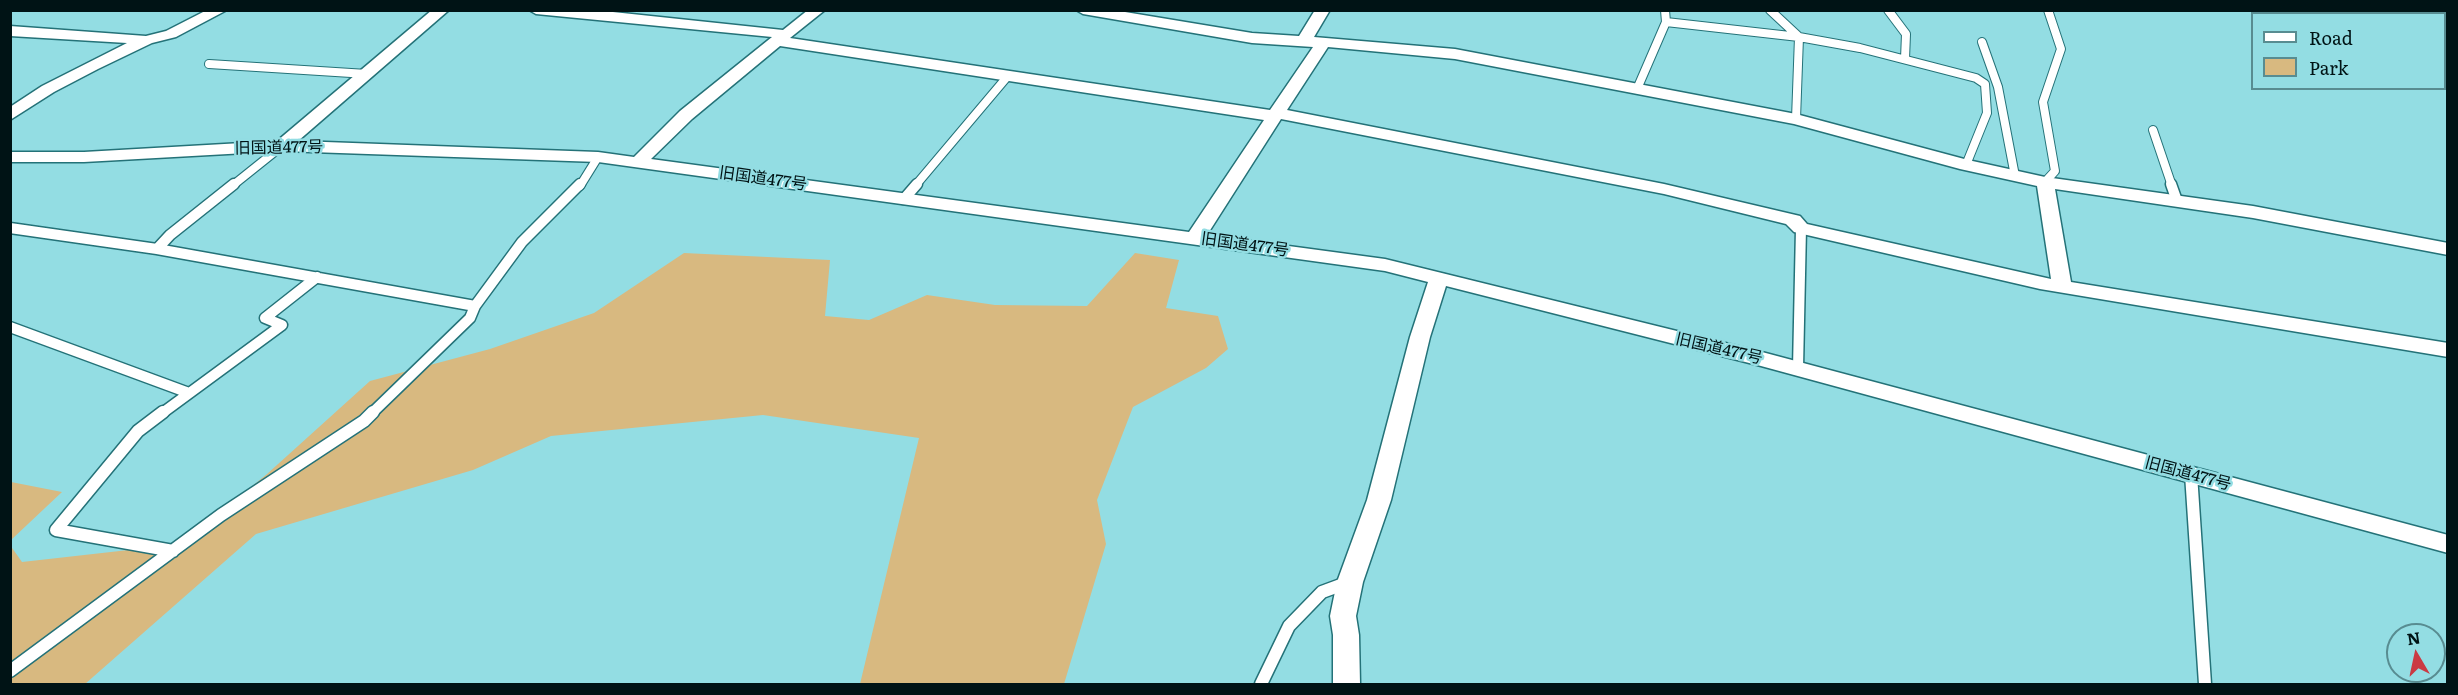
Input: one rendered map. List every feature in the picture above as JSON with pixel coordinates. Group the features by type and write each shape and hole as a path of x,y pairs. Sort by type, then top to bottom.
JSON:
{"street":[{"path":"10,115 61,82 147,40 171,34 220,10"},
{"path":"282,146 442,10"},
{"path":"536,10 782,34 778,40"},
{"path":"638,162 686,115 818,10"},
{"path":"1083,10 1208,32 1455,54 1796,119 1966,165 2045,182 2253,212 2448,249"},
{"path":"1303,42 1323,10"},
{"path":"10,31 147,40"},
{"path":"778,40 1007,77 1275,114 1665,189 1793,220 1801,228 2062,287 2448,350"},
{"path":"1195,238 1323,43"},
{"name":"旧国道477号","path":"10,158 84,157 282,146 598,158 1385,265 1798,368 2448,544"},
{"path":"2045,182 2062,287"},
{"path":"1346,684 1346,635 1343,616 1350,582 1379,500 1420,337 1438,277"}],"lane":[{"path":"1637,89 1666,22 1665,10"},
{"path":"1770,10 1798,37 1796,119"},
{"path":"1887,10 1906,34 1905,59"},
{"path":"2045,182 2055,171 2043,102 2061,49 2048,10"},
{"path":"1666,22 1798,37 1860,48 1976,78 1985,84 1987,113 1966,165"},
{"path":"1982,42 1998,87 2015,176"},
{"path":"209,64 367,74"},
{"path":"904,199 1007,77"},
{"path":"2153,130 2177,201"},
{"path":"157,249 170,235 282,146"},
{"path":"10,671 221,515 364,421 470,318 475,306 522,242 576,191 598,158"},
{"path":"10,228 157,249 475,306"},
{"path":"1798,368 1801,228"},
{"path":"173,551 56,530 138,431 282,325 265,318 317,277"},
{"path":"10,327 189,393"},
{"path":"2191,474 2205,684"},
{"path":"1261,684 1289,626 1322,592 1350,582"}],"green space":[{"path":"684,253 830,260 825,316 869,320 927,295 995,305 1087,306 1135,253 1179,260 1166,308 1218,316 1228,349 1206,368 1133,407 1097,500 1106,544 1064,684 860,684 919,438 763,415 551,436 473,470 256,534 85,684 11,684 10,545 22,562 182,544 267,474 370,381 490,349 594,313"},
{"path":"10,482 62,492 11,540"}]}
